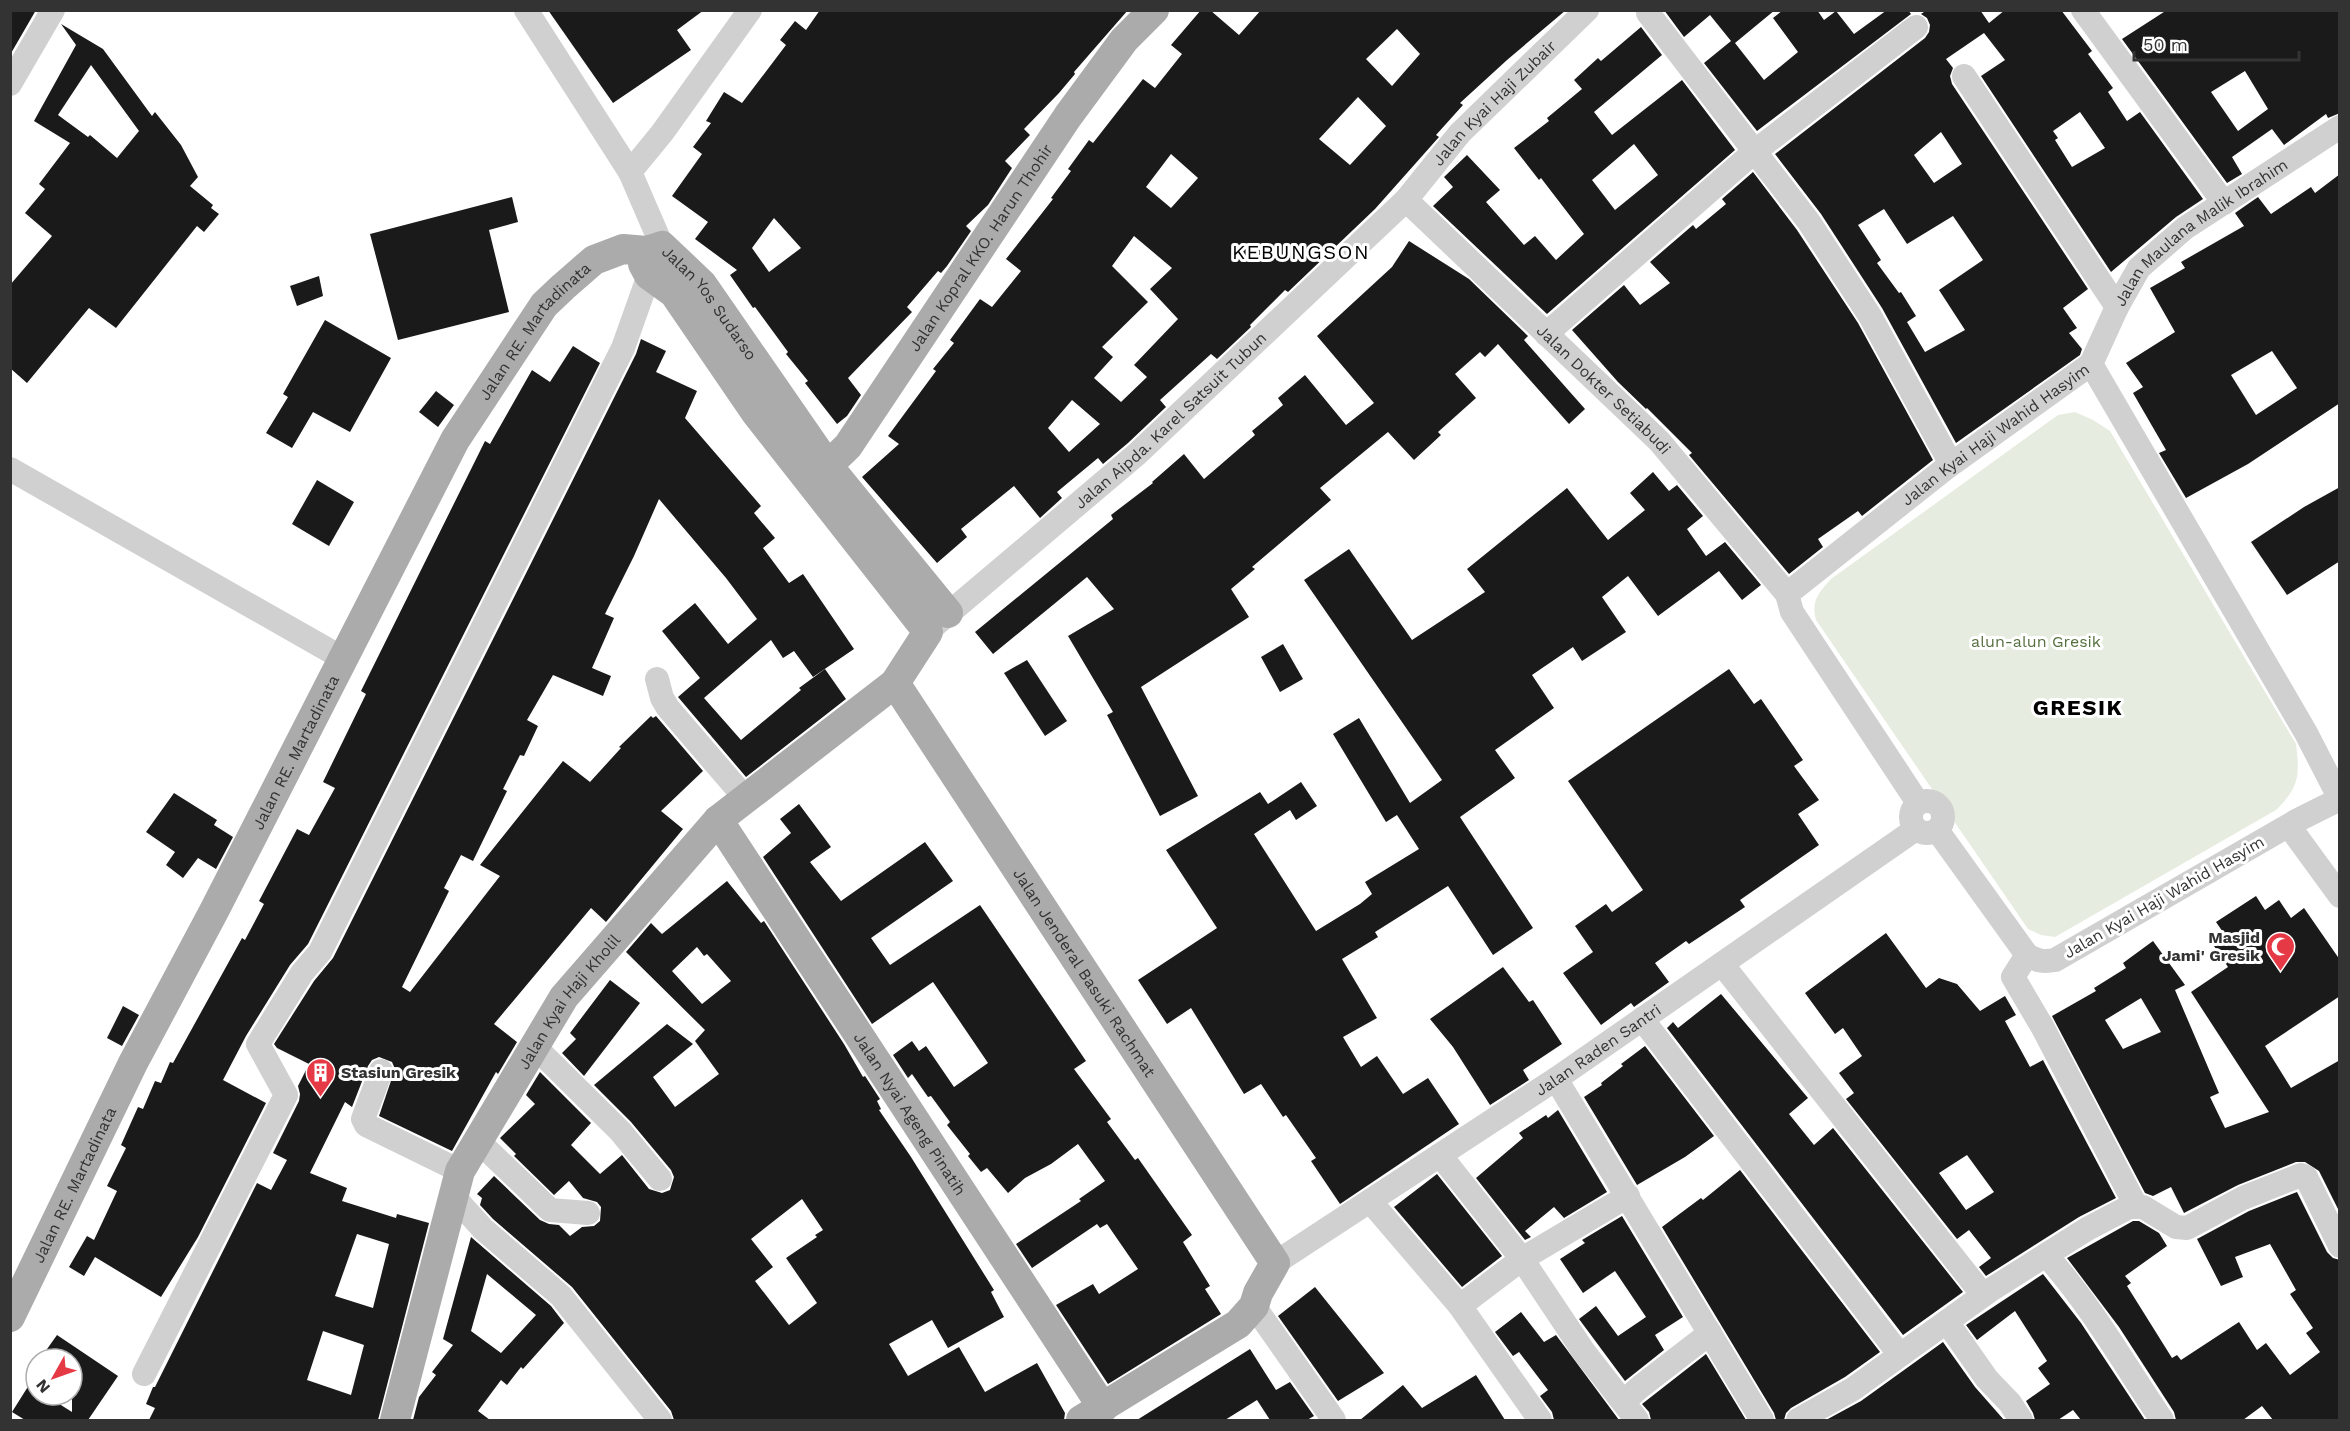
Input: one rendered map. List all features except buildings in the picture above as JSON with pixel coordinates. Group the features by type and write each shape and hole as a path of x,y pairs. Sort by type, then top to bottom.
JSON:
{"main road":[{"name":"Jalan Kopral KKO. Harun Thohir","path":"819,475 848,446 1068,116 1124,40 1154,10"},
{"name":"Jalan RE. Martadinata","path":"10,1317 133,1063 214,911 455,440 544,305 594,260 623,249 652,257"},
{"name":"Jalan Yos Sudarso","path":"652,257 756,413 819,475 938,623"},
{"name":"Jalan Kyai Haji Kholil","path":"395,1420 457,1184 477,1140 564,997 718,820 895,683 938,623"},
{"name":"Jalan Jenderal Basuki Rachmat","path":"895,683 1275,1263"},
{"name":"Jalan Nyai Ageng Pinatih","path":"718,820 1092,1414"},
{"path":"1092,1414 1238,1324 1254,1306 1258,1293 1275,1263"}],"street":[{"path":"10,84 53,10"},
{"path":"144,1374 286,1095 258,1044 302,973 320,952 623,348 652,257 630,172 526,10"},
{"path":"630,172 662,133 750,10"},
{"name":"Jalan Kyai Haji Zubair","path":"1406,200 1460,133 1587,10"},
{"path":"2083,10 2224,202"},
{"path":"1647,13 1809,222 1870,316 1951,464"},
{"path":"1546,334 1754,152 1916,27"},
{"path":"1964,76 2117,307"},
{"name":"Jalan Maulana Malik Ibrahim","path":"2091,364 2117,307 2139,268 2185,228 2340,127"},
{"name":"Jalan Dokter Setiabudi","path":"1406,200 1659,441 1787,594"},
{"name":"Jalan Aipda. Karel Satsuit Tubun","path":"938,623 1137,454 1406,200"},
{"name":"Jalan Kyai Haji Wahid Hasyim","path":"1787,594 1951,464 2091,364 2306,733 2340,799 2055,960 2045,962 2027,955"},
{"path":"10,469 344,659"},
{"path":"1787,594 1792,612 1918,803 1911,815 1927,829 2027,955 2013,977 2043,1028 2136,1206"},
{"path":"657,679 662,698 668,708 746,799"},
{"path":"2289,826 2340,896"},
{"name":"Jalan Raden Santri","path":"1275,1263 1557,1079 1722,964 1927,829"},
{"path":"1722,964 1983,1295"},
{"path":"1642,1019 1900,1355"},
{"path":"534,1046 620,1131 660,1179"},
{"path":"381,1071 365,1109 363,1119 366,1125 457,1184 483,1229 561,1296 660,1420"},
{"path":"1557,1079 1762,1420"},
{"path":"477,1140 550,1210 588,1213"},
{"path":"1440,1155 1522,1259 1584,1352 1631,1411 1710,1333"},
{"path":"1798,1420 1853,1389 1983,1295 2087,1229 2129,1207 2143,1207 2176,1227 2187,1228 2243,1198 2301,1175 2306,1177 2340,1246"},
{"path":"1460,1306 1522,1259 1628,1196"},
{"path":"1370,1201 1460,1306 1540,1420"},
{"path":"2046,1255 2066,1277 2101,1326 2162,1420"},
{"path":"1254,1306 1334,1420"},
{"path":"1947,1322 1981,1371 2010,1403 2021,1420"}],"green space":[{"name":"alun-alun Gresik","path":"2075,412 2110,431 2296,744 2298,765 2293,787 2276,810 2055,937 2041,935 2028,929 1816,620 1814,608 1819,593 1831,579 2058,415"}],"place":[{"name":"Masjid Jami' Gresik","path":"2281,972"},
{"name":"Stasiun Gresik","path":"320,1098"}],"district":[{"name":"KEBUNGSON","path":"1301,252"},
{"name":"GRESIK","path":"2078,707"}]}
